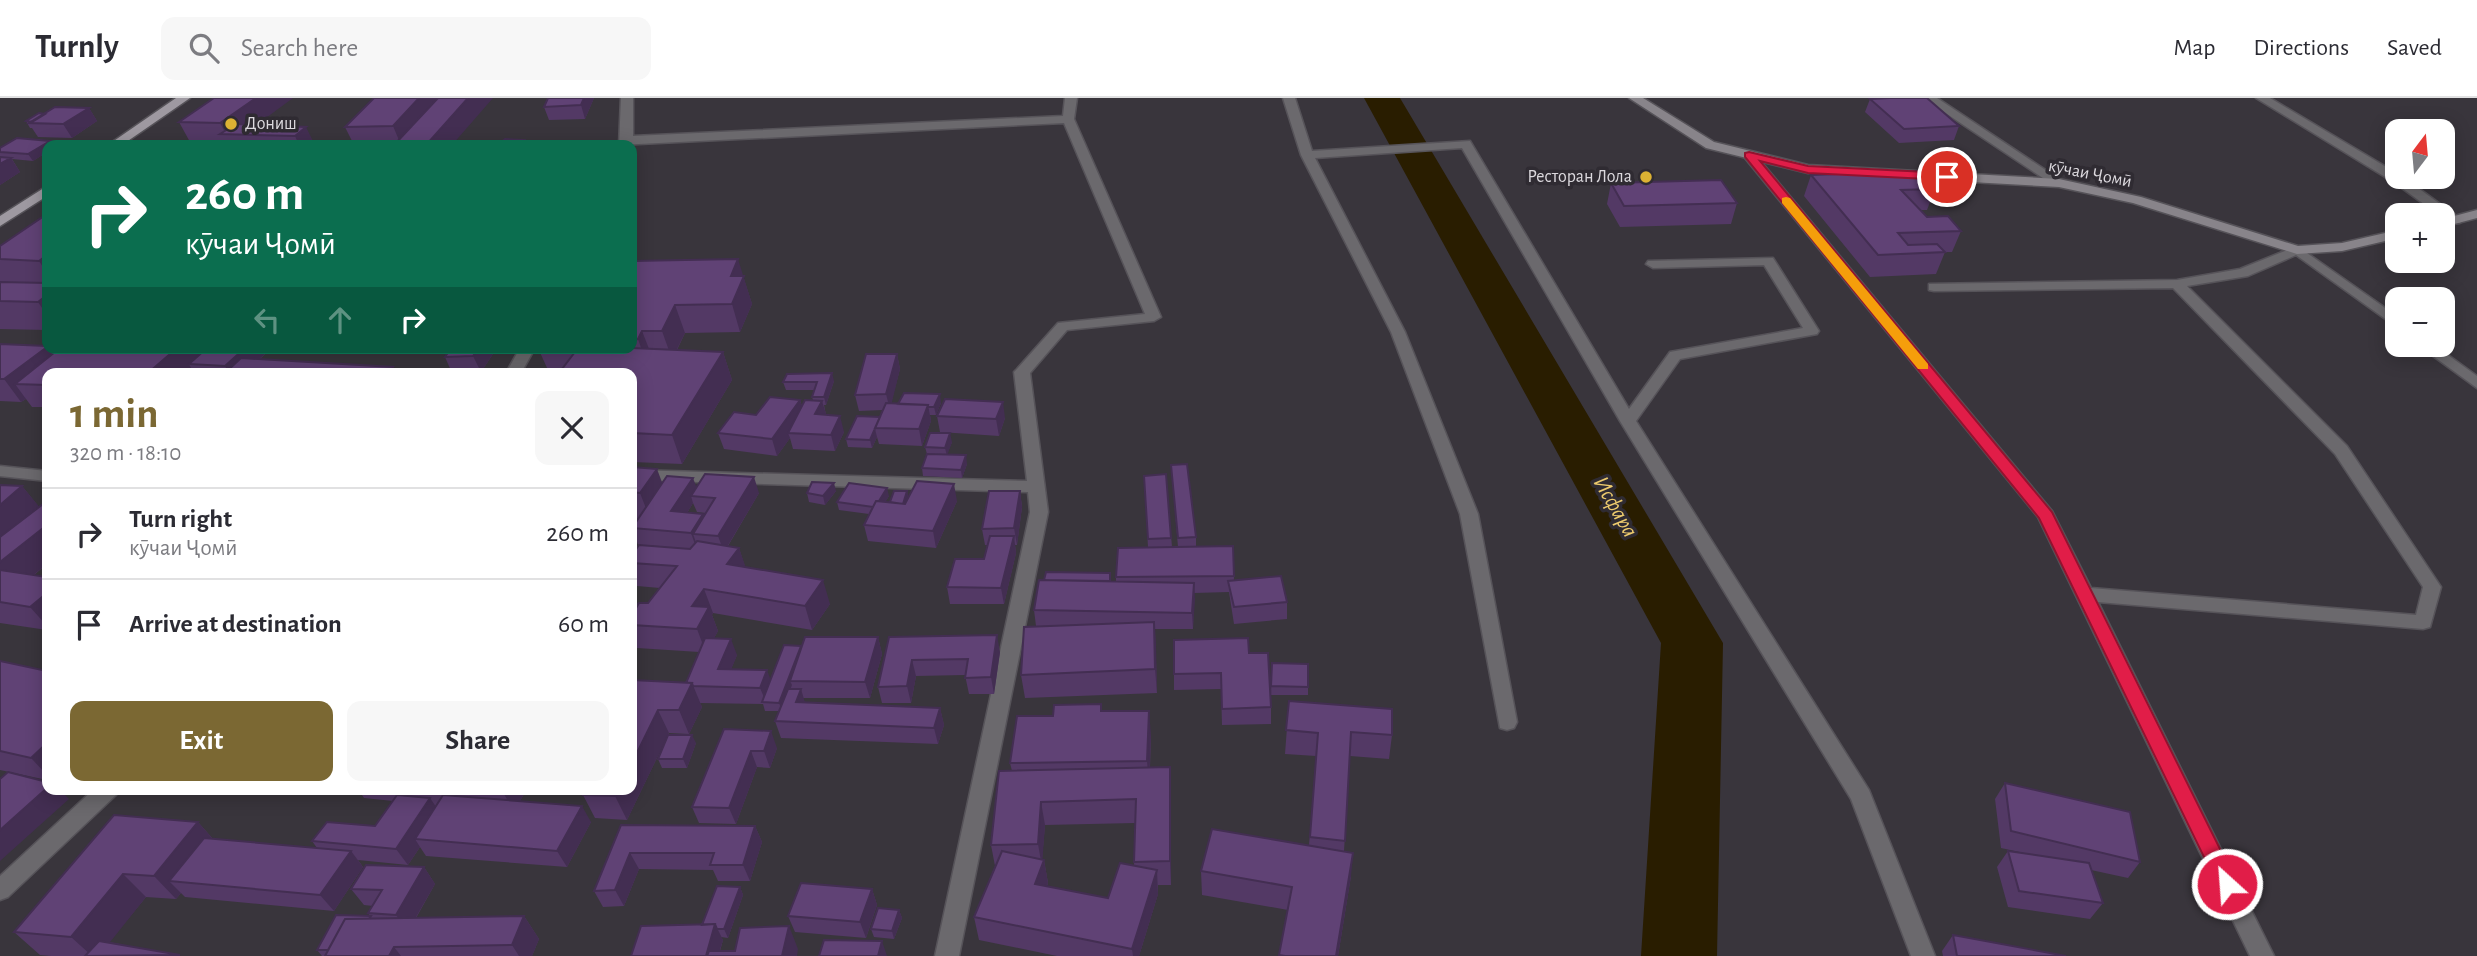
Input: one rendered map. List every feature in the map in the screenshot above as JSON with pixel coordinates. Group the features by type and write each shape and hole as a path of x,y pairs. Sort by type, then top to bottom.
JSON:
{"main road":[{"path":"121,140 184,98"},
{"name":"кӯчаи Ҷомӣ","path":"1635,98 1710,145 1808,169 2059,183 2136,200 2297,250"},
{"path":"0,222 42,193"},
{"path":"2455,220 2477,215"},
{"path":"2297,250 2342,247 2385,237"}],"street":[{"path":"626,140 627,98"},
{"path":"947,956 1039,512 1022,372 1063,326 1154,317 1068,120 1071,98"},
{"path":"1289,98 1307,155 1398,332 1469,514 1507,722"},
{"path":"1929,98 2059,183"},
{"path":"2262,98 2399,180 2427,203"},
{"path":"637,141 1068,120"},
{"path":"1307,155 1466,144 1628,421 1861,796 1923,956"},
{"path":"1749,155 2046,516 2263,956"},
{"path":"1934,287 2177,284 2243,273 2297,250 2385,314"},
{"path":"1628,421 1675,355 1812,331 1768,261 1653,264"},
{"path":"2085,594 2423,622 2432,586 2341,450 2177,284"},
{"path":"2441,357 2477,383"},
{"path":"0,471 42,475"},
{"path":"637,475 1036,487"},
{"path":"0,890 102,795"}],"building":[{"path":"214,98 256,98 220,123 179,122"},
{"path":"374,98 419,98 393,126 345,127"},
{"path":"438,98 468,98 431,140 399,140"},
{"path":"548,98 584,98 581,105 544,107"},
{"path":"1927,98 1959,126 1904,129 1870,99"},
{"path":"55,107 89,108 63,124 29,123"},
{"path":"39,113 45,114 32,122 26,121"},
{"path":"236,124 306,127 295,136 220,134"},
{"path":"17,138 42,140 42,146 28,154 0,152 0,148"},
{"path":"0,157 11,158 0,164"},
{"path":"1919,171 1935,189 1901,190 1927,217 1948,216 1961,231 1898,233 1908,245 1937,244 1945,252 1878,255 1811,175"},
{"path":"1721,180 1737,203 1624,206 1611,183"},
{"path":"42,217 42,259 39,261 0,259 0,246"},
{"path":"738,259 731,276 744,276 732,304 675,305 662,331 642,331 637,339 637,261"},
{"path":"0,282 42,283 42,299 38,302 0,301"},
{"path":"0,344 42,346 42,351 4,379 0,379"},
{"path":"637,348 723,352 672,435 637,433 637,368 563,368 573,354 637,354"},
{"path":"52,354 170,354 154,368 42,368 42,385 15,384"},
{"path":"200,354 238,354 225,366 189,364"},
{"path":"447,354 474,354 473,356 445,357"},
{"path":"866,354 897,354 886,394 855,395"},
{"path":"241,358 393,367 392,368 230,368"},
{"path":"832,373 824,397 812,397 817,382 783,382 787,374"},
{"path":"904,393 940,394 934,407 928,407 898,404"},
{"path":"770,397 800,400 772,439 718,433 734,412 756,415"},
{"path":"945,399 1003,402 996,419 937,416"},
{"path":"805,400 822,401 815,414 840,416 831,435 788,433"},
{"path":"886,403 928,405 919,429 875,428"},
{"path":"857,416 880,417 870,440 846,439"},
{"path":"930,433 950,433 945,448 925,447"},
{"path":"927,454 966,455 961,470 922,468"},
{"path":"1187,464 1196,537 1178,538 1171,465"},
{"path":"637,467 657,469 640,493 637,493"},
{"path":"705,474 754,477 718,536 693,534 715,498 691,496"},
{"path":"1166,474 1171,538 1148,539 1144,476"},
{"path":"667,476 693,478 671,511 703,514 691,533 637,528 637,521"},
{"path":"917,481 954,484 933,531 864,525 876,501 905,504"},
{"path":"812,482 834,483 823,496 807,493"},
{"path":"849,483 887,488 873,507 837,502"},
{"path":"0,485 22,486 0,505"},
{"path":"894,491 907,491 903,504 890,502"},
{"path":"989,491 1020,491 1014,528 982,529"},
{"path":"42,505 42,529 0,562 0,537"},
{"path":"990,536 1014,536 1001,588 947,587 955,559 984,559"},
{"path":"697,541 739,548 727,564 823,580 805,606 704,589 692,606 709,607 697,629 637,625 639,603 648,603 677,566 637,563 637,548 639,545 690,549"},
{"path":"1233,546 1234,576 1116,577 1118,548"},
{"path":"0,570 42,576 42,597 30,607 0,602"},
{"path":"1046,572 1110,573 1110,581 1044,580"},
{"path":"1281,576 1287,602 1234,607 1228,581"},
{"path":"1039,580 1194,583 1192,613 1034,610"},
{"path":"1154,622 1155,669 1021,675 1024,627"},
{"path":"997,635 991,677 965,678 968,659 912,660 907,686 878,687 889,637"},
{"path":"805,637 878,637 865,682 790,681"},
{"path":"705,638 731,639 718,669 767,670 760,688 693,686 692,683 686,683"},
{"path":"1248,638 1249,653 1268,653 1271,707 1222,709 1221,673 1174,674 1174,640"},
{"path":"784,645 801,646 779,703 762,702"},
{"path":"0,661 42,670 42,748 31,758 0,751"},
{"path":"1272,663 1308,664 1308,687 1271,686"},
{"path":"637,680 692,683 679,710 658,710 637,753"},
{"path":"788,689 801,689 796,702 940,708 934,728 775,721"},
{"path":"1289,701 1392,709 1392,735 1351,732 1345,841 1310,837 1318,733 1286,730"},
{"path":"1101,704 1101,711 1149,711 1147,761 1010,763 1017,716 1053,716 1054,705"},
{"path":"724,729 771,731 764,751 751,751 729,808 692,807"},
{"path":"668,735 692,735 683,759 658,759"},
{"path":"1170,767 1170,861 1134,862 1136,799 1041,802 1038,844 991,845 999,771"},
{"path":"8,772 42,781 42,792 0,830 0,779"},
{"path":"2005,783 2130,812 2140,862 2011,831"},
{"path":"397,795 430,798 396,849 312,841 327,822 375,826"},
{"path":"443,795 582,806 557,851 415,839"},
{"path":"114,815 198,822 154,876 123,874 71,937 14,932"},
{"path":"621,825 755,826 743,865 710,865 714,853 630,853 615,890 594,891"},
{"path":"1212,829 1353,853 1336,956 1279,955 1292,887 1201,871"},
{"path":"204,838 351,851 320,895 169,881"},
{"path":"1002,851 1044,860 1035,884 1108,898 1120,863 1157,870 1132,949 974,917"},
{"path":"2008,851 2089,863 2103,903 2019,891"},
{"path":"366,865 424,867 396,915 368,913 382,890 351,889"},
{"path":"801,883 872,889 860,922 788,916"},
{"path":"717,886 740,887 724,929 717,929 715,924 702,925"},
{"path":"878,908 899,910 892,931 871,929"},
{"path":"336,915 371,916 369,919 345,919 328,950 317,950"},
{"path":"524,916 512,945 394,947 389,956 325,956 345,919"},
{"path":"715,924 706,956 631,956 641,926"},
{"path":"789,926 782,956 707,956 709,951 735,951 740,928"},
{"path":"1953,935 2066,956 1957,956"},
{"path":"824,940 882,941 878,956 819,956"},
{"path":"99,941 180,955 85,956"}],"waterway":[{"name":"Исфара","path":"1382,98 1692,643 1679,956"}],"slow traffic":[{"path":"1786,200 1923,367"}],"place":[{"name":"Дониш","path":"231,124"},
{"name":"Ресторан Лола","path":"1646,177"}],"route":[{"path":"1947,177 1808,169 1749,155 2046,516 2227,884"}]}
